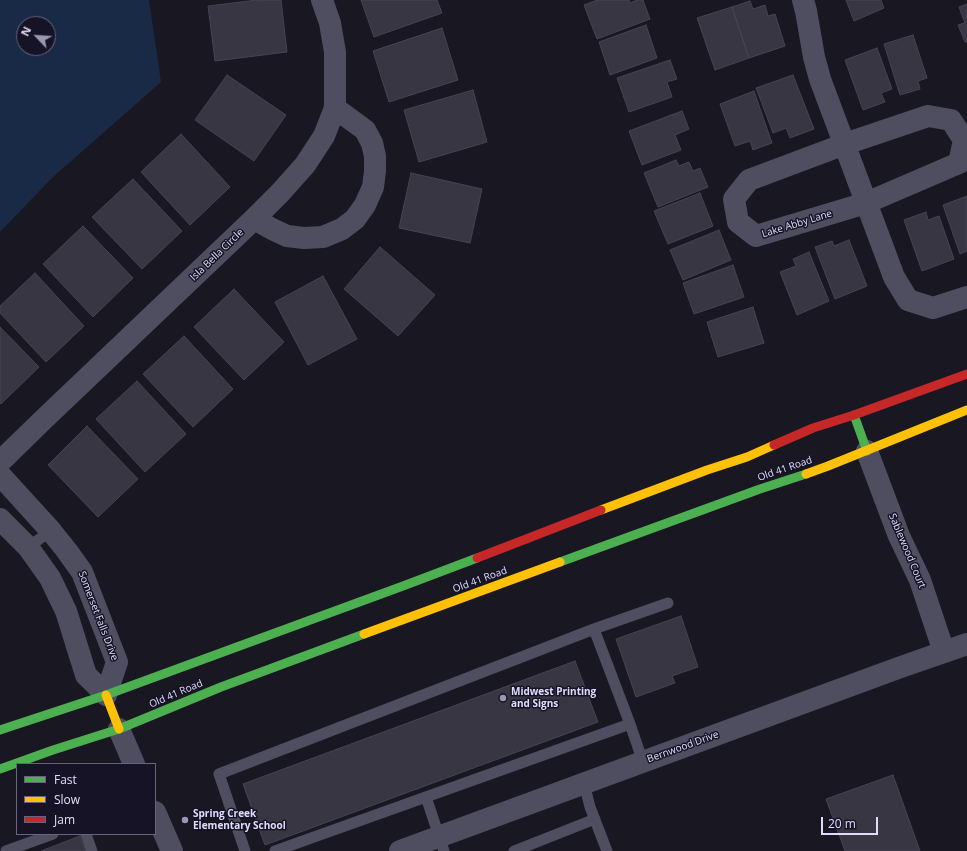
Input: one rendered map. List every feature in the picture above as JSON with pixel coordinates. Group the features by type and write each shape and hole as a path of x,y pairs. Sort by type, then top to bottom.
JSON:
{"street":[{"name":"Isla Bella Circle","path":"0,462 254,219 305,165 324,136 335,108 336,52 330,23 322,0"},
{"path":"803,0 814,57 820,79 894,278 908,300 933,308 967,296"},
{"path":"254,219 287,236 304,238 323,237 342,229 355,219 365,205 373,187 375,156 372,143 365,130 335,108"},
{"name":"Lake Abby Lane","path":"928,116 951,120 964,140 959,163 866,203 756,236 738,222 734,198 749,180 845,144 928,116"},
{"name":"Old 41 Road","path":"0,730 106,695 442,572 706,470 747,457 813,428 854,415 967,374"},
{"name":"Old 41 Road","path":"17,763 119,729 228,684 646,530 828,466 929,424 967,410"},
{"path":"854,415 867,451"},
{"name":"Sablewood Court","path":"867,451 900,536 920,580 944,652"},
{"name":"Somerset Falls Drive","path":"0,475 51,531 82,572 117,662 106,695"},
{"path":"0,518 28,547 50,578 66,611 86,675 106,695 134,763"},
{"name":"Bernwood Drive","path":"400,851 442,844 584,783 967,644"},
{"name":"Old 41 Road","path":"0,769 16,763"},
{"path":"156,814 172,851"}],"lane":[{"path":"28,547 51,531"},
{"path":"245,851 219,774 594,629 668,603"},
{"path":"594,629 643,762"},
{"path":"275,851 630,724"},
{"path":"584,783 590,807 607,851"},
{"path":"426,797 442,844"},
{"path":"514,851 595,820"},
{"path":"6,851 50,835"},
{"path":"86,835 92,851"}],"water":[{"path":"0,0 149,0 161,82 52,178 0,232"}],"building":[{"path":"257,0 281,0 287,52 215,61 208,6"},
{"path":"361,0 437,0 442,13 374,37"},
{"path":"597,0 629,0 630,3 637,0 643,0 650,19 597,39 584,5"},
{"path":"846,0 881,0 884,8 854,21"},
{"path":"750,1 753,9 765,5 768,16 775,14 785,46 749,58 732,7"},
{"path":"967,4 967,42 965,42 958,25 965,23 959,7"},
{"path":"732,7 749,58 715,70 697,18"},
{"path":"646,25 657,58 610,75 599,42"},
{"path":"442,28 458,80 389,102 373,51"},
{"path":"913,35 927,78 918,81 920,89 900,95 884,44"},
{"path":"877,48 892,89 881,93 885,102 863,110 845,60"},
{"path":"670,60 677,79 667,82 672,97 629,112 617,78"},
{"path":"227,75 286,115 254,161 195,120"},
{"path":"793,75 814,129 790,138 786,128 773,133 756,88"},
{"path":"473,90 487,142 419,162 404,110"},
{"path":"754,91 772,143 753,150 750,141 735,146 720,104"},
{"path":"682,111 689,129 675,135 681,150 642,165 629,131"},
{"path":"181,134 230,187 190,225 141,172"},
{"path":"676,160 679,166 689,162 693,171 700,168 708,187 658,207 644,173"},
{"path":"411,173 482,189 470,243 399,228"},
{"path":"133,179 182,231 142,269 92,217"},
{"path":"700,193 713,226 668,244 654,211"},
{"path":"967,196 967,251 960,254 943,205"},
{"path":"926,212 928,220 939,216 954,259 922,271 904,220"},
{"path":"83,226 133,278 93,317 43,264"},
{"path":"719,230 731,260 683,280 670,250"},
{"path":"849,240 867,286 835,299 815,247 832,241 834,246"},
{"path":"380,247 435,295 398,336 344,289"},
{"path":"809,252 829,301 797,315 780,272 796,266 793,259"},
{"path":"733,265 744,297 694,314 683,283"},
{"path":"35,273 84,326 46,362 0,313 0,306"},
{"path":"323,276 357,339 308,365 275,302"},
{"path":"234,289 284,342 244,380 194,327"},
{"path":"753,307 764,343 718,357 707,322"},
{"path":"0,327 39,367 1,404 0,403"},
{"path":"184,336 233,389 193,427 143,374"},
{"path":"137,381 186,434 145,472 96,419"},
{"path":"87,426 138,479 98,517 48,465"},
{"path":"681,616 698,667 672,676 675,683 636,697 616,639"},
{"path":"575,661 598,722 265,845 243,784"},
{"path":"893,775 920,851 845,851 826,799"},
{"path":"80,836 86,851 41,851"}],"traffic: fast":[{"path":"854,415 867,451"},
{"path":"560,562 760,489 806,474"},
{"path":"0,730 106,695 477,558"},
{"path":"17,763 119,729 221,687 364,634"},
{"path":"0,769 16,763"}],"traffic: slow":[{"path":"806,474 967,410"},
{"path":"601,510 707,470 747,457 774,445"},
{"path":"364,634 560,562"},
{"path":"106,695 119,729"}],"traffic: jam":[{"path":"774,445 813,428 854,415 967,374"},
{"path":"477,558 601,510"}],"place":[{"name":"Midwest Printing and Signs","path":"503,698"},
{"name":"Spring Creek Elementary School","path":"185,820"}]}
